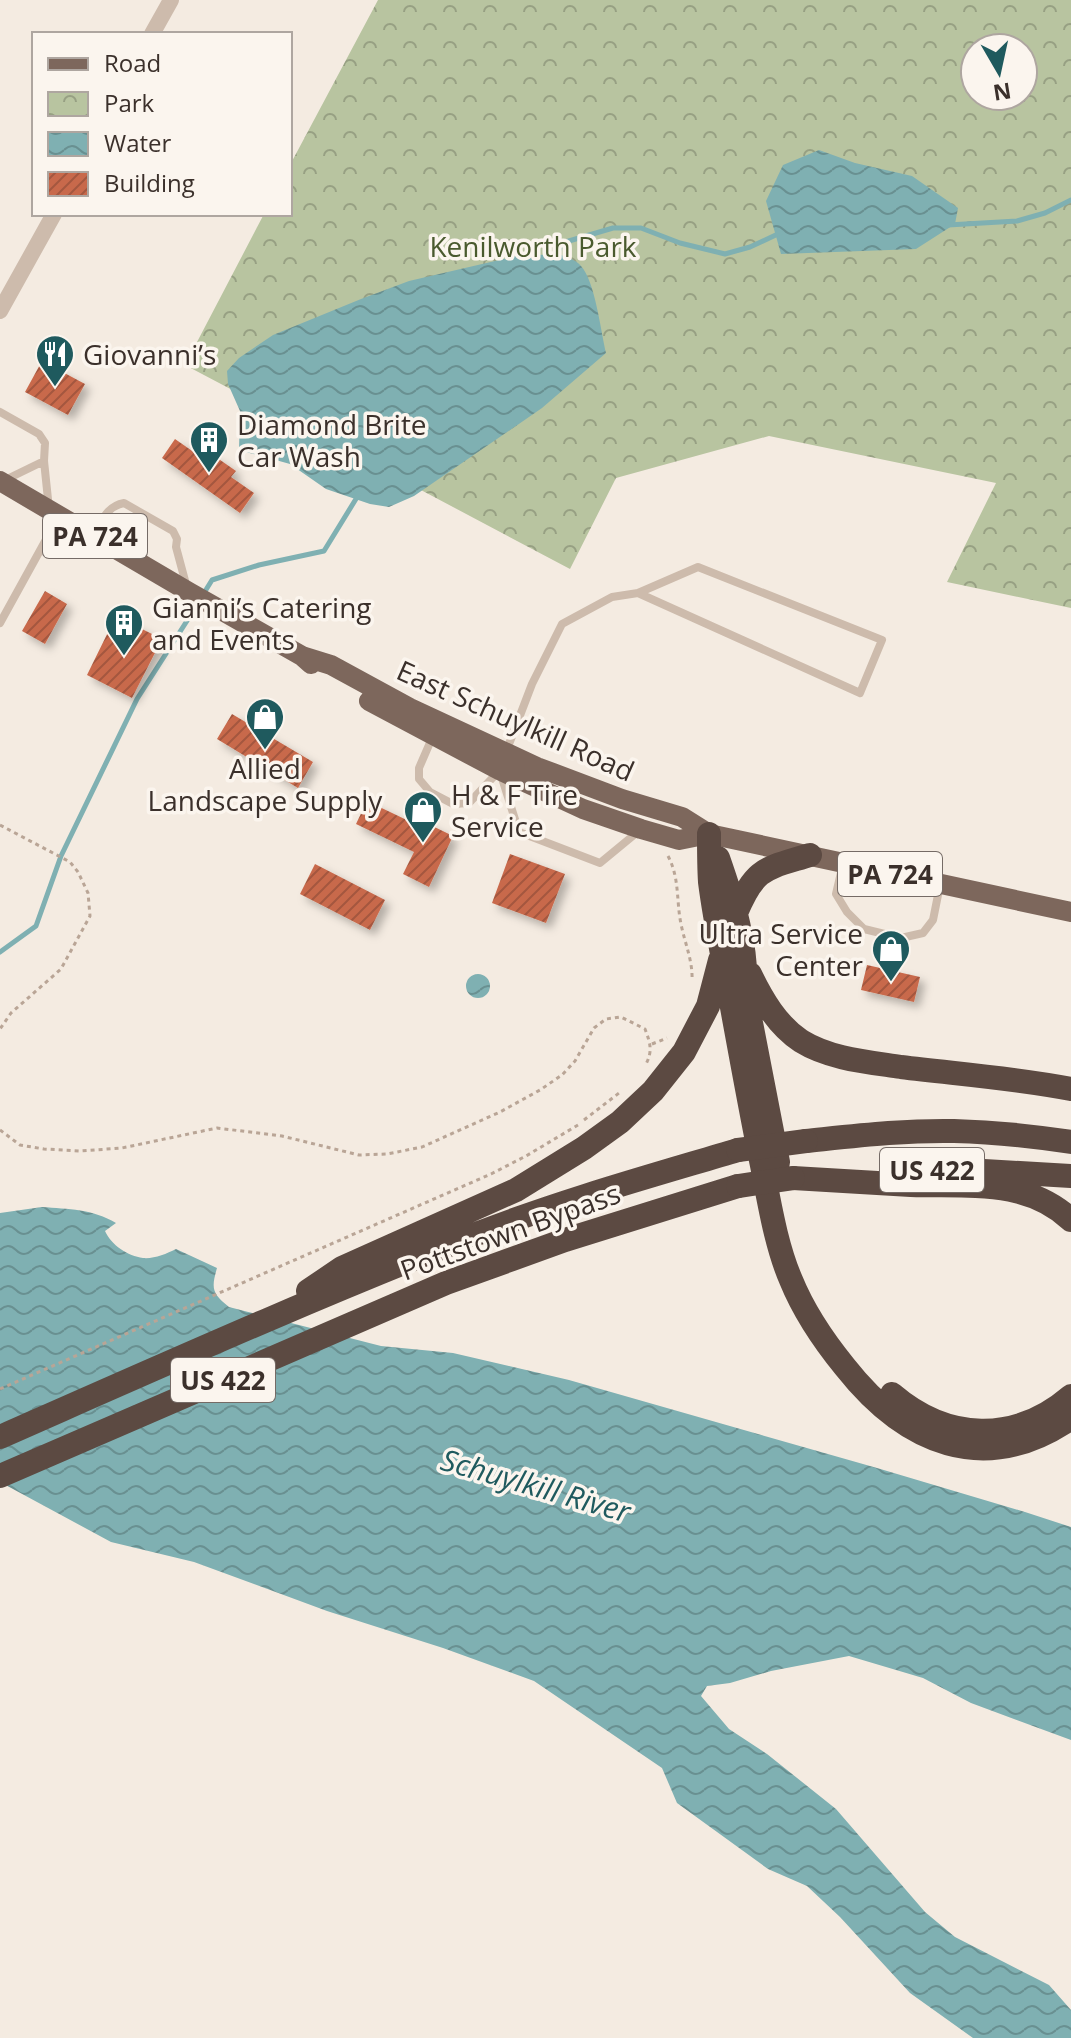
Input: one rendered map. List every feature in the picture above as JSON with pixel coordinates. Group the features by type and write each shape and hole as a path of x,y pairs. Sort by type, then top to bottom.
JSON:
{"highway":[{"path":"709,834 736,913 747,968 778,1020 802,1041 818,1050 880,1064 1071,1089"},
{"path":"709,834 710,883 722,953 752,1116 783,1259 802,1304 825,1342 854,1379 879,1404 912,1429 940,1441 977,1448 999,1447 1040,1436 1071,1418"},
{"path":"736,913 752,881 762,873 810,855"},
{"path":"262,1321 342,1268 516,1190 573,1156 620,1122 653,1091 689,1045 708,1006 722,953"},
{"path":"747,968 745,992 792,1234 819,1303 846,1344 869,1372 903,1403 946,1426 987,1432 1023,1425 1052,1411 1071,1396"},
{"name":"Pottstown Bypass","path":"262,1321 480,1232 571,1200 738,1150 888,1133 954,1131 1034,1136 1071,1142"},
{"name":"Pottstown Bypass","path":"0,1476 446,1283 565,1240 738,1186 892,1170 985,1170 1071,1176"},
{"path":"793,1178 987,1186 1014,1190 1047,1202 1071,1220"},
{"name":"US 422","path":"0,1437 262,1321"}],"main road":[{"name":"East Schuylkill Road","path":"1,481 302,656 331,665 436,728 583,809 679,840 709,834"},
{"name":"East Schuylkill Road","path":"502,762 682,817 709,834 1071,912"}],"street":[{"path":"153,32 171,0"},
{"path":"0,311 53,216"}],"lane":[{"path":"0,412 39,434 45,443 44,461 54,512 0,623"},
{"path":"1,481 44,461"},
{"path":"93,535 110,508 124,503 173,531 189,592"},
{"path":"436,728 419,768 419,779 430,792 453,804 469,803 502,762 532,684 562,624 612,597 638,593 698,567 882,640 860,693 638,593"},
{"path":"502,762 519,832 600,863 650,832"},
{"path":"843,863 836,894 847,912 864,929 901,938 923,933 933,920 940,885"}],"path":[{"path":"0,825 70,862 88,893 90,916 61,969 11,1013 0,1029"},
{"path":"650,832 676,871 681,923 693,968 691,990"},
{"path":"0,1130 20,1145 44,1149 80,1151 122,1148 217,1128 282,1136 359,1155 387,1154 422,1147 500,1112 540,1090 562,1075 575,1061 594,1028 606,1019 621,1017 645,1029 651,1055 644,1068"},
{"path":"650,1044 668,1037"},
{"path":"0,1389 491,1174 581,1123 620,1091"}],"green space":[{"name":"Kenilworth Park","path":"378,0 1071,0 1071,608 947,582 996,483 769,436 616,478 570,569 185,365 263,216 292,216 292,161"}],"water":[{"path":"819,150 855,163 912,176 958,208 955,224 916,249 781,254 766,201 783,165"},
{"path":"558,254 576,262 586,273 594,295 606,353 542,408 414,496 389,507 370,504 326,489 290,464 239,450 240,411 228,384 227,371 239,358 273,335 409,281 516,256"},
{"path":"478,974 487,977 490,986 487,995 478,998 469,995 466,986 469,977"},
{"name":"Schuylkill River","path":"42,1207 89,1212 107,1218 116,1223 105,1231 108,1236 132,1255 151,1258 176,1249 217,1268 214,1290 229,1307 381,1346 453,1353 569,1380 1071,1527 1071,1740 971,1703 923,1678 849,1656 707,1686 701,1696 729,1729 767,1754 836,1809 925,1912 955,1937 1049,1985 1071,2010 1071,2038 973,2038 910,1993 807,1886 768,1869 677,1803 662,1768 534,1681 194,1562 111,1542 0,1482 0,1213"}],"building":[{"name":"Giovanni’s","path":"42,361 85,384 68,415 25,392"},
{"name":"Diamond Brite Car Wash","path":"175,439 208,462 213,455 236,471 231,477 254,493 240,513 162,458"},
{"path":"45,591 67,604 45,644 22,631"},
{"name":"Gianni’s Catering and Events","path":"116,616 162,639 132,698 87,675"},
{"name":"Allied Landscape Supply","path":"232,714 313,762 298,788 217,739"},
{"name":"H & F Tire Service","path":"367,801 413,823 416,818 453,836 429,887 403,874 414,852 356,824"},
{"path":"510,854 565,874 546,923 492,903"},
{"path":"315,864 385,900 370,930 300,894"},
{"name":"Ultra Service Center","path":"867,965 920,977 914,1002 861,990"}],"waterway":[{"path":"948,225 1017,221 1045,213 1071,200"},
{"path":"555,259 562,243 613,228 641,228 680,243 725,254 780,233"},
{"path":"204,593 212,580 259,565 324,551 359,494"},
{"path":"0,952 36,926 61,856 137,699 199,602"}],"place":[{"name":"Giovanni’s","path":"55,388"},
{"name":"Diamond Brite Car Wash","path":"209,474"},
{"name":"Gianni’s Catering and Events","path":"124,657"},
{"name":"Allied Landscape Supply","path":"265,751"},
{"name":"H & F Tire Service","path":"423,844"},
{"name":"Ultra Service Center","path":"891,983"}]}
